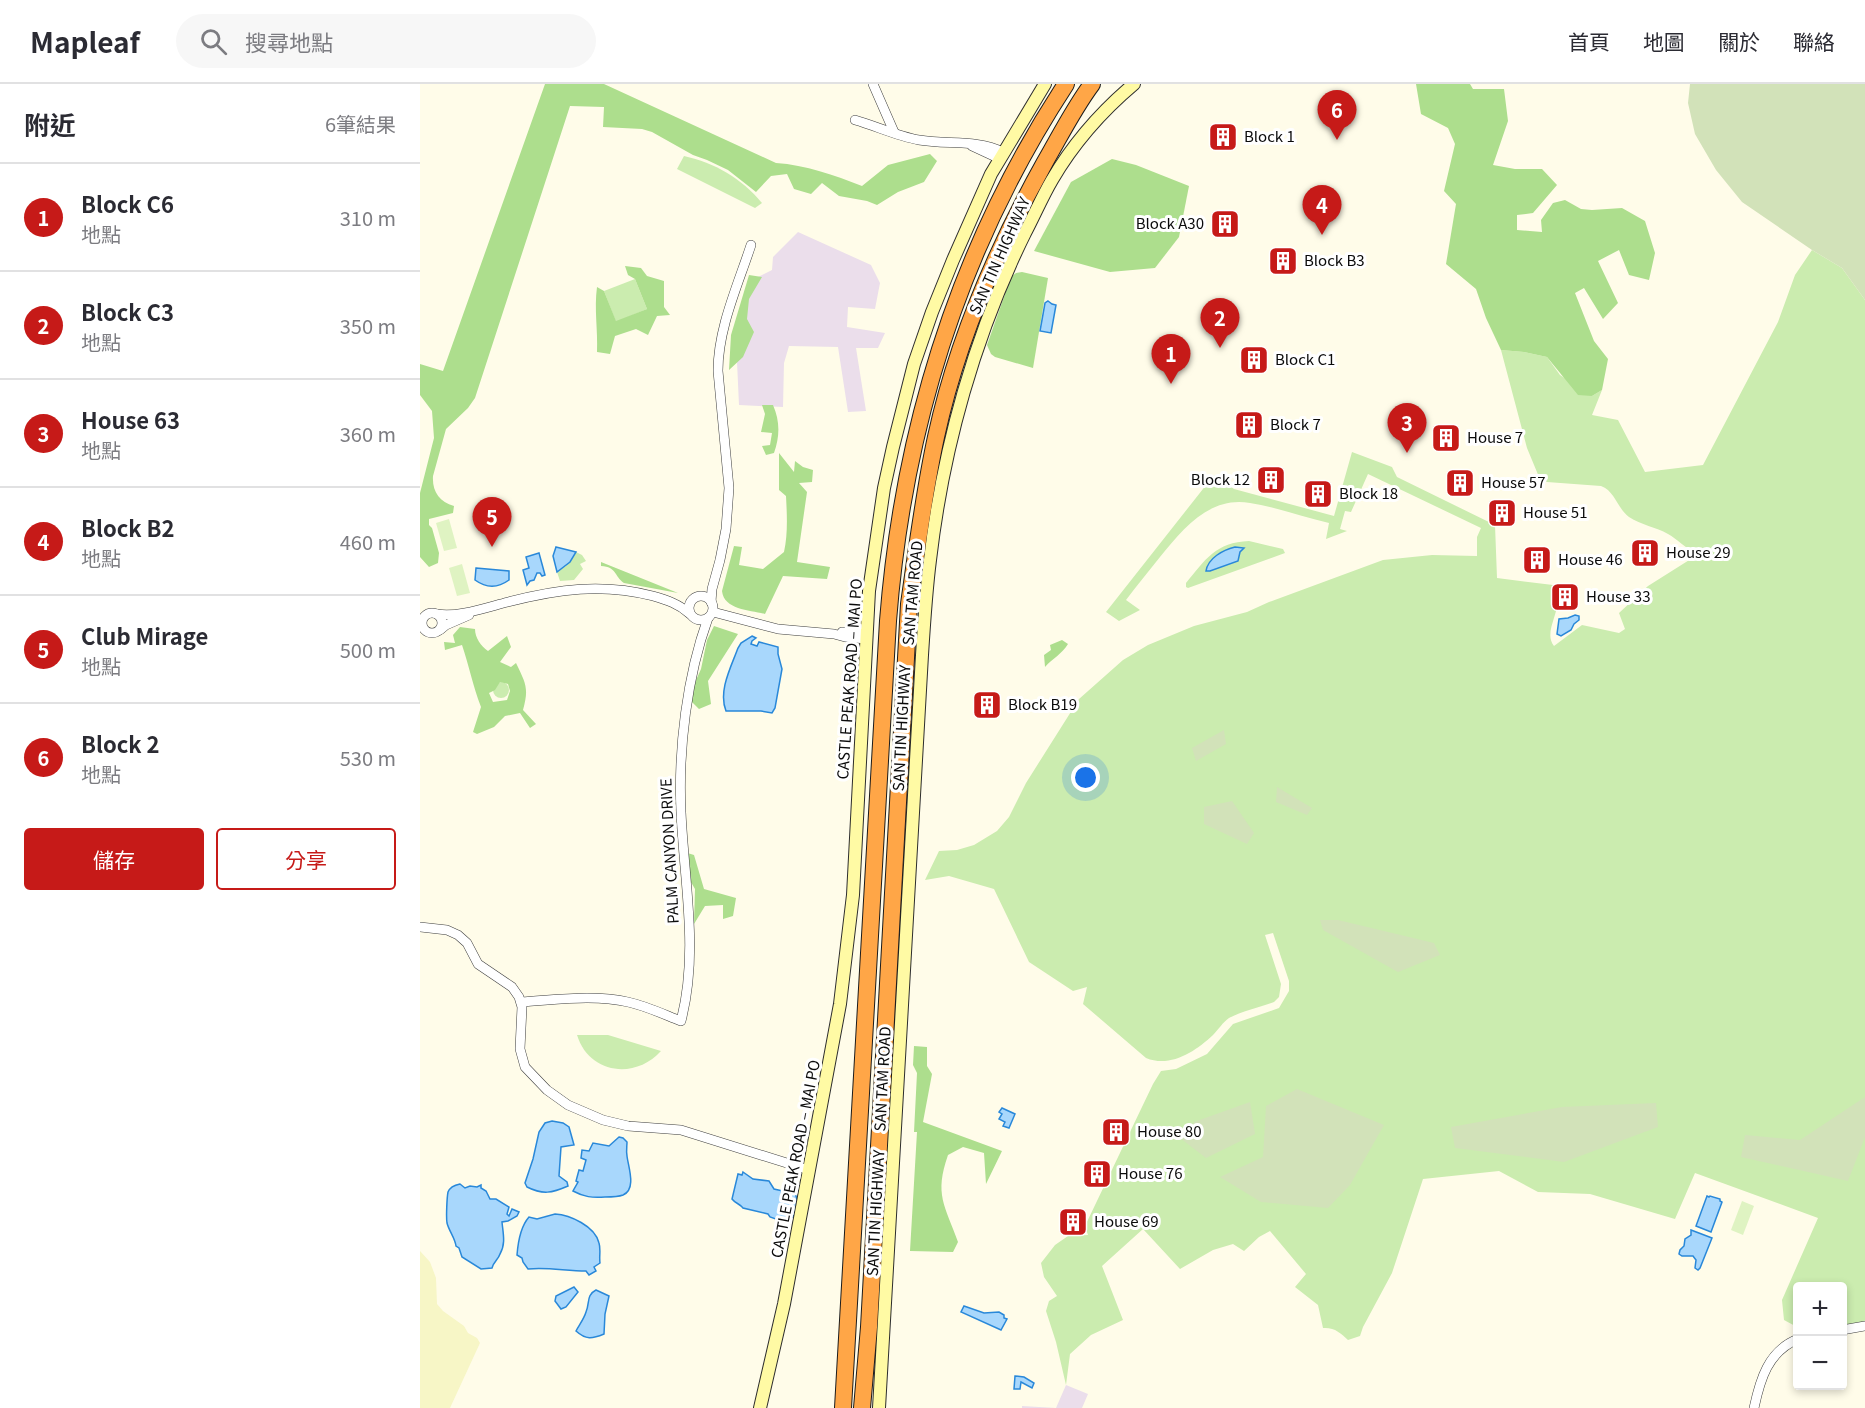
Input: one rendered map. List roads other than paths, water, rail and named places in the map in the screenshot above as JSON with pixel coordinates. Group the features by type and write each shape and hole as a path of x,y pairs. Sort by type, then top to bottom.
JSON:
{"highway":[{"name":"SAN TIN HIGHWAY","path":"843,1408 888,621 896,540 910,460 926,392 952,311 970,264 1007,185 1066,84"},
{"name":"SAN TIN HIGHWAY","path":"862,1408 869,1327 909,604 922,515 939,426 959,354 987,278 1018,210 1092,84"}],"street":[{"path":"873,84 894,132"},
{"name":"CASTLE PEAK ROAD – MAI PO","path":"760,1408 783,1304 840,1005 851,913 866,636 874,550 894,441 914,364 953,260 991,174 1045,84"},
{"name":"SAN TAM ROAD","path":"879,1408 922,655 930,558 941,489 969,377 1011,261 1062,163 1092,125 1134,84"},
{"path":"875,126 879,107 878,98"},
{"path":"855,120 919,140 964,143 1001,156"},
{"name":"PALM CANYON DRIVE","path":"520,1002 593,998 616,1000 647,1007 681,1021 690,964 681,810 682,756 687,706 699,644 711,611 711,593 724,538 729,488 718,370 719,351 722,333 751,245"},
{"path":"691,615 689,604 713,584"},
{"path":"485,609 432,633 427,631 423,624 423,614 447,615 485,609 538,595 582,588 629,591 676,601 706,597 711,611"},
{"path":"662,599 676,604 700,621 711,611"},
{"path":"711,611 778,629 845,637 866,636"},
{"path":"437,614 442,621 440,630"},
{"name":"PALM CANYON DRIVE","path":"691,615 699,644"},
{"path":"420,927 447,930 458,935 467,943 477,963 516,992 522,1012 520,1049 522,1061 537,1082 568,1105 603,1120 627,1126 681,1130 809,1170"},
{"path":"1847,1329 1865,1326"},
{"path":"1754,1408 1764,1370 1773,1358 1793,1341"}],"water":[{"path":"1048,301 1056,305 1051,333 1040,331 1045,303"},
{"path":"556,547 576,552 570,562 557,572 553,556"},
{"path":"1235,547 1244,548 1240,552 1238,561 1206,571 1207,566 1217,555"},
{"path":"539,553 545,575 537,573 534,580 527,585 523,570 529,568 526,557"},
{"path":"476,568 509,571 509,580 496,586 488,586 475,580"},
{"path":"1579,616 1579,620 1571,630 1561,636 1557,634 1559,619"},
{"path":"752,636 756,638 751,644 757,646 759,642 778,647 782,669 775,708 772,713 726,711 724,687 726,679 741,643"},
{"path":"1002,1108 1015,1114 1009,1128 1003,1126 1005,1122 999,1119 1002,1114 999,1112"},
{"path":"552,1121 569,1127 574,1145 561,1147 559,1176 567,1182 568,1186 552,1192 533,1190 525,1183 539,1132 545,1123"},
{"path":"619,1137 627,1142 631,1183 627,1192 619,1196 596,1197 585,1196 573,1191 578,1182 576,1181 579,1170 583,1171 586,1160 581,1158 582,1150 589,1151 593,1143 609,1146"},
{"path":"743,1172 753,1179 769,1181 774,1189 787,1192 789,1188 794,1191 799,1210 787,1223 770,1217 768,1214 743,1208 732,1199 738,1174 742,1175"},
{"path":"460,1184 465,1188 481,1185 490,1199 496,1199 509,1207 507,1214 509,1216 512,1209 519,1212 517,1216 502,1222 503,1246 492,1268 481,1269 462,1257 448,1226 448,1192 453,1186"},
{"path":"1707,1196 1720,1199 1722,1202 1711,1232 1696,1226"},
{"path":"555,1214 568,1217 593,1231 600,1245 600,1263 594,1267 596,1271 589,1275 586,1271 528,1269 522,1258 517,1255 520,1234 529,1217 537,1219"},
{"path":"1691,1230 1712,1238 1698,1270 1695,1268 1696,1260 1693,1256 1679,1254 1685,1239 1691,1235"},
{"path":"574,1287 578,1292 566,1307 561,1309 555,1301 556,1296"},
{"path":"596,1290 609,1296 604,1334 593,1338 583,1336 576,1331 585,1315 589,1297"},
{"path":"964,1306 984,1313 999,1312 1007,1319 1001,1330 961,1312"},
{"path":"1015,1376 1024,1377 1034,1383 1032,1388 1021,1382 1020,1389 1014,1389"}],"place":[{"name":"Block 1","path":"1223,137"},
{"name":"Block 2","path":"1337,140"},
{"name":"Block A30","path":"1225,224"},
{"name":"Block B2","path":"1322,235"},
{"name":"Block B3","path":"1283,261"},
{"name":"Block C3","path":"1220,348"},
{"name":"Block C1","path":"1254,360"},
{"name":"Block C6","path":"1171,384"},
{"name":"Block 7","path":"1249,425"},
{"name":"House 7","path":"1446,438"},
{"name":"House 63","path":"1407,453"},
{"name":"Block 12","path":"1271,480"},
{"name":"House 57","path":"1460,483"},
{"name":"Block 18","path":"1318,494"},
{"name":"House 51","path":"1502,513"},
{"name":"Club Mirage","path":"492,547"},
{"name":"House 29","path":"1645,553"},
{"name":"House 46","path":"1537,560"},
{"name":"House 33","path":"1565,597"},
{"name":"Block B19","path":"987,705"},
{"name":"House 80","path":"1116,1132"},
{"name":"House 76","path":"1097,1174"},
{"name":"House 69","path":"1073,1222"}]}
